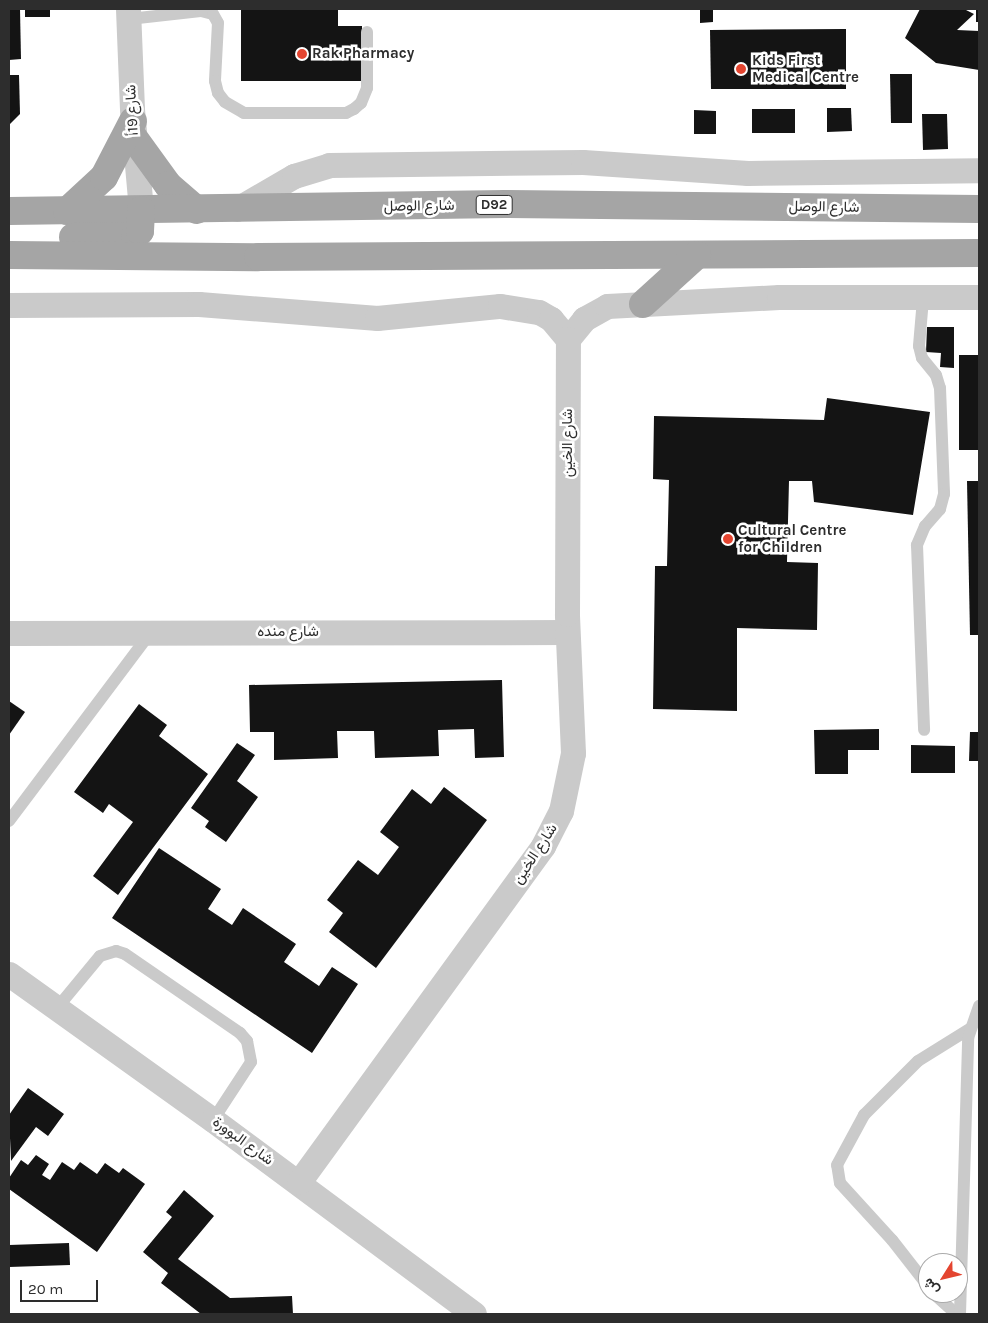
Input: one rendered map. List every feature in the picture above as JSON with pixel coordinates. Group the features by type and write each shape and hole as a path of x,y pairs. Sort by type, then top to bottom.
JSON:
{"main road":[{"path":"67,211 104,177 133,130 168,185 197,210"},
{"name":"شارع الوصل","path":"12,207 67,211 506,204 979,209"},
{"path":"9,254 62,238 135,236 140,231 141,210"},
{"path":"9,254 979,253"},
{"path":"643,304 697,254"}],"street":[{"name":"شارع 19أ","path":"129,14 133,130 141,210"},
{"path":"236,209 306,171 329,165 583,162 748,173 979,170"},
{"path":"9,305 199,304 377,318 500,306 539,312 551,318 568,339 574,328 594,311 607,306 779,297 923,299 979,297"},
{"name":"شارع الخين","path":"299,1182 553,829 567,792 573,753 568,632 568,339"},
{"name":"شارع منده","path":"9,632 568,632"},
{"name":"شارع البوورة","path":"9,974 299,1182 474,1314"}],"lane":[{"path":"129,14 201,11 213,14 218,24 216,87 225,102 244,113 346,113 354,109 361,103 367,88 367,32"},
{"path":"923,299 919,346 922,358 936,376 940,388 944,494 940,509 924,526 917,545 924,730"},
{"path":"9,821 151,632"},
{"path":"57,1008 100,956 116,952 125,954 240,1033 247,1041 251,1062 214,1120"},
{"path":"958,1314 971,1028 979,1006"},
{"path":"918,1273 892,1240 840,1183 837,1165 864,1116 876,1103 918,1061 971,1028"},
{"path":"945,1303 958,1314"}],"building":[{"path":"9,9 20,9 21,59 9,60"},
{"path":"25,9 50,9 50,17 25,17"},
{"name":"Rak Pharmacy","path":"241,9 338,9 338,26 362,26 362,81 241,81"},
{"path":"700,9 713,9 713,22 700,23"},
{"path":"920,9 964,9 974,14 957,30 979,31 979,70 936,63 905,38"},
{"path":"976,9 979,9 979,22 976,22"},
{"path":"846,29 846,89 711,89 710,30"},
{"path":"890,74 912,74 912,123 891,123"},
{"path":"9,75 19,75 20,114 9,125"},
{"path":"827,108 851,108 852,131 827,132"},
{"path":"752,109 795,109 795,133 752,133"},
{"path":"694,110 716,111 716,134 694,134"},
{"path":"922,114 947,114 948,149 923,150"},
{"path":"927,327 954,327 954,368 940,367 941,353 926,352"},
{"path":"959,355 979,355 979,450 959,450"},
{"name":"Cultural Centre for Children","path":"827,398 930,412 913,515 814,502 812,481 789,481 787,562 818,563 817,630 737,628 737,711 653,709 655,566 667,566 669,480 653,479 654,416 824,420"},
{"path":"967,481 979,481 979,635 970,635"},
{"path":"502,680 504,757 475,758 474,729 438,730 439,756 375,758 374,731 337,731 338,758 274,760 274,732 250,732 249,685"},
{"path":"9,701 25,712 9,735"},
{"path":"139,704 167,725 159,736 208,774 118,895 93,876 133,822 109,804 103,813 74,792"},
{"path":"879,729 879,750 848,750 848,774 815,774 814,730"},
{"path":"970,732 979,732 979,761 969,761"},
{"path":"237,743 255,755 237,781 258,797 226,842 205,827 209,821 191,808"},
{"path":"911,745 955,746 955,773 911,773"},
{"path":"444,787 487,820 376,968 329,932 343,913 327,900 358,860 378,875 399,847 380,832 412,789 431,804"},
{"path":"159,848 221,889 208,909 232,925 243,908 296,944 284,962 319,986 332,967 358,984 312,1053 112,918"},
{"path":"28,1088 64,1114 48,1136 36,1127 11,1161 9,1115"},
{"path":"36,1155 49,1164 42,1175 50,1180 62,1162 74,1170 80,1162 97,1174 105,1163 119,1173 123,1168 145,1184 97,1252 9,1189 9,1178 21,1160 28,1165"},
{"path":"184,1190 214,1216 178,1259 230,1298 292,1296 293,1314 201,1314 161,1283 168,1273 143,1252 172,1217 166,1212"},
{"path":"69,1243 70,1265 9,1267 9,1245"}],"place":[{"name":"Rak Pharmacy","path":"302,54"},
{"name":"Kids First Medical Centre","path":"741,69"},
{"name":"Cultural Centre for Children","path":"728,539"}]}
